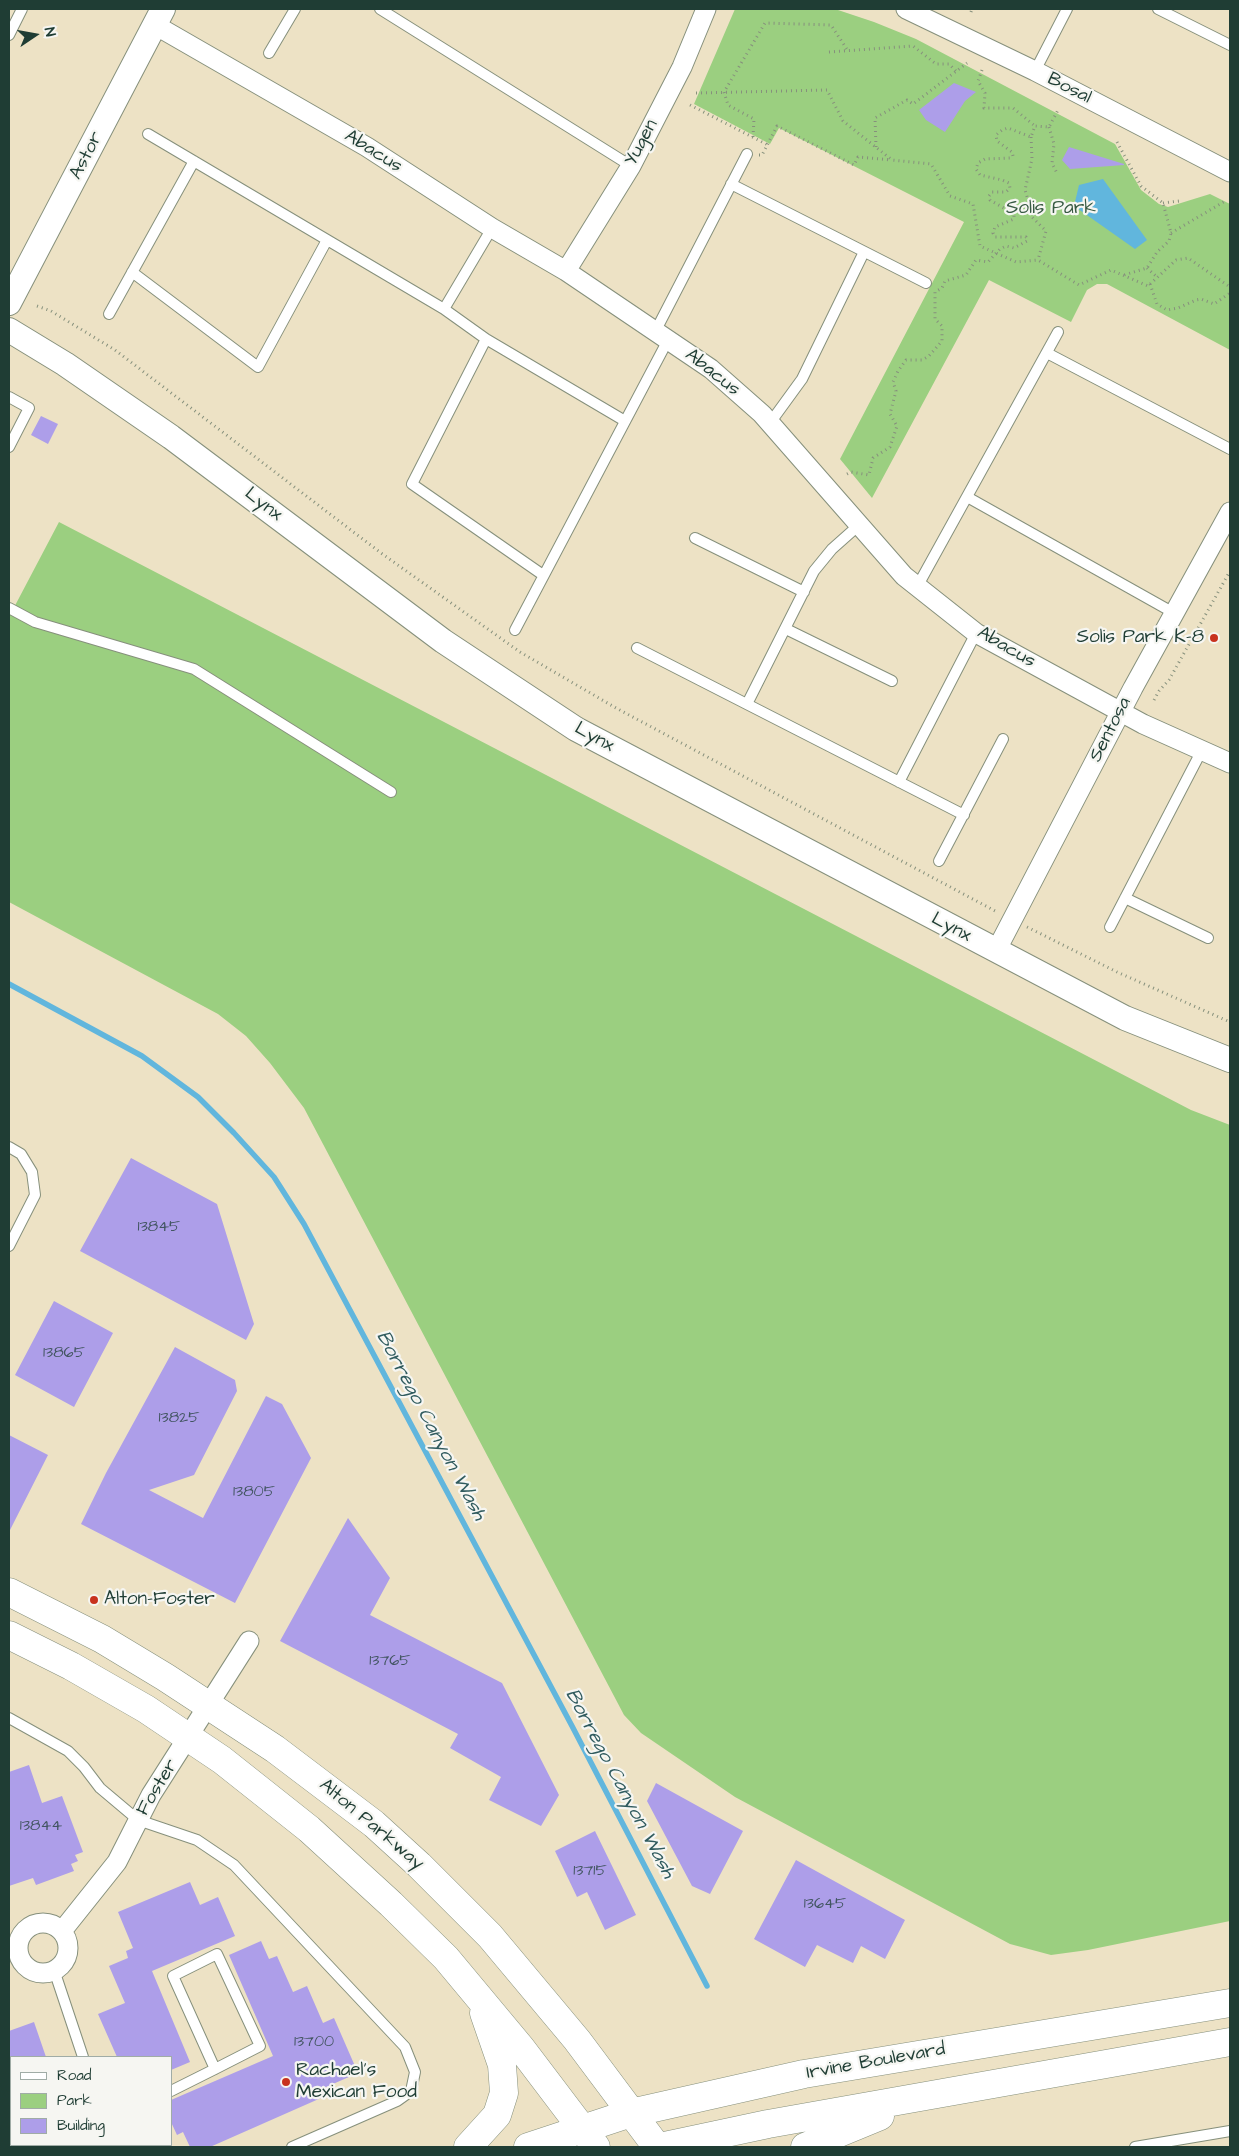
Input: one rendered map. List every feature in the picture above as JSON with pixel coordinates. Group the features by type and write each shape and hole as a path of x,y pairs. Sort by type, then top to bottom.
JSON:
{"main road":[{"name":"Alton Parkway","path":"9,1592 102,1639 209,1705 332,1791 374,1824 438,1882 516,1966 577,2040 631,2113 659,2147"},
{"path":"9,1635 96,1680 189,1737 265,1793 351,1867 446,1958 479,1997 589,2138"},
{"path":"468,2147 497,2115 504,2093 502,2065 479,1997"},
{"name":"Irvine Boulevard","path":"528,2147 589,2138 631,2113 804,2074 1230,2003"},
{"path":"659,2147 768,2124 1230,2042"},
{"path":"805,2147 877,2117 950,2092"}],"street":[{"name":"Yugen","path":"566,271 631,166 682,67 706,9"},
{"name":"Bosal","path":"906,9 1035,71 1230,172"},
{"name":"Abacus","path":"159,17 367,147 492,228 566,271 711,369 770,423 904,576 976,632 1121,711 1230,763"},
{"name":"Astor","path":"9,303 159,17"},
{"name":"Lynx","path":"9,330 65,364 163,432 443,641 576,729 1125,1018 1230,1060"},
{"name":"Sentosa","path":"996,951 1121,711 1230,512"},
{"name":"Foster","path":"62,1931 117,1862 151,1795 249,1640"},
{"path":"44,1922 54,1925 62,1931 67,1940 68,1950 66,1959 54,1970 41,1973 32,1971 14,1958 20,1937 34,1924 44,1922"}],"lane":[{"path":"9,35 22,9"},
{"path":"269,52 295,9"},
{"path":"380,9 631,166"},
{"path":"1035,71 1067,9"},
{"path":"1158,9 1230,45"},
{"path":"148,134 444,308 486,339 625,421"},
{"path":"515,630 625,421 661,336 731,184 748,154"},
{"path":"109,314 194,161"},
{"path":"731,184 926,283"},
{"path":"444,308 492,228"},
{"path":"132,272 258,367 327,240"},
{"path":"770,423 802,379 864,252"},
{"path":"917,587 969,498 1058,332"},
{"path":"486,339 412,484 543,575"},
{"path":"1047,353 1230,449"},
{"path":"9,397 29,408 9,447"},
{"path":"969,498 1174,613"},
{"path":"747,704 814,571 832,549 859,525"},
{"path":"695,538 804,592"},
{"path":"9,608 35,622 194,669 391,792"},
{"path":"786,629 892,681"},
{"path":"899,782 976,632"},
{"path":"637,648 964,814"},
{"path":"939,861 1004,739"},
{"path":"1110,927 1202,750"},
{"path":"1125,898 1208,938"},
{"path":"9,1147 21,1154 32,1172 35,1195 9,1246"},
{"path":"9,1718 68,1751 84,1767 100,1788 138,1820 198,1840 234,1865 405,2047 412,2060 415,2072 411,2091 397,2101 292,2147"},
{"path":"172,2090 215,2069 260,2046 217,1954 173,1976 215,2069"},
{"path":"54,1970 83,2056"},
{"path":"1135,2147 1230,2130"}],"path":[{"path":"754,137 754,120 728,105 724,92 765,23 831,25 848,51"},
{"path":"829,52 913,46 936,64 949,64 956,71"},
{"path":"876,147 875,118 907,100 913,104 967,63"},
{"path":"982,70 978,81 985,92 984,108 1014,108 1035,126 1049,127"},
{"path":"696,93 827,90 843,121 892,160"},
{"path":"690,104 768,145"},
{"path":"1057,173 1052,163 1054,144 1049,127 1058,110"},
{"path":"748,154 762,155 777,126 854,164 858,157 931,164 950,196 973,204 980,246 996,254 1016,262 1038,260 1078,285 1111,270 1148,286 1176,260 1188,258 1230,287"},
{"path":"1035,126 1025,190 1028,200 1038,204 1032,218 1046,230 1038,260"},
{"path":"847,474 851,472 868,475 873,458 890,446 896,426 890,414 896,391 893,382 898,371 906,360 922,360 929,356 942,341 942,326 935,318 934,292 942,288 945,281 966,275 976,260 988,262 1000,249 1006,246 1014,248 1023,245 1027,241 1026,237 995,237 993,233 995,228 1014,219 1014,214 990,200 989,196 992,192 1006,192 1010,188 1009,183 980,175 976,169 978,163 985,159 1010,158 1013,156 1012,152 997,141 996,135 1002,130 1008,128 1032,137"},
{"path":"1117,142 1140,186 1163,203 1171,233 1169,241 1157,252 1147,268 1124,275"},
{"path":"1171,233 1227,200"},
{"path":"1163,203 1179,201"},
{"path":"1147,268 1158,277"},
{"path":"1150,284 1157,304 1167,310 1202,299 1214,304 1230,293"},
{"path":"1154,700 1169,680 1230,571"},
{"path":"1033,930 1117,972 1230,1022"}],"green space":[{"name":"Solis Park","path":"735,9 835,9 874,22 916,39 1115,144 1141,190 1159,204 1168,207 1210,194 1230,204 1230,350 1107,284 1097,284 1087,290 1071,322 989,280 872,498 840,459 964,222 779,128 770,144 694,104"},
{"path":"59,522 1191,1110 1230,1125 1230,1921 1088,1950 1051,1955 1010,1944 735,1797 641,1733 624,1715 304,1108 270,1063 246,1036 218,1014 9,902 9,617"}],"water":[{"path":"1103,179 1147,240 1135,249 1074,206 1079,185"}],"building":[{"path":"954,83 976,92 965,101 945,132 926,120 919,110"},
{"path":"1069,147 1124,165 1070,169 1062,160"},
{"path":"41,416 58,424 48,444 31,435"},
{"path":"131,1158 217,1204 254,1324 246,1340 80,1251"},
{"path":"54,1301 113,1333 74,1407 15,1375"},
{"path":"175,1347 235,1380 237,1391 194,1475 149,1490 203,1518 266,1396 282,1404 311,1458 235,1603 81,1524 106,1473"},
{"path":"9,1435 48,1455 9,1532"},
{"path":"348,1518 390,1578 370,1615 502,1683 559,1795 541,1826 489,1800 501,1777 450,1748 458,1734 280,1641"},
{"path":"29,1765 42,1803 62,1796 83,1852 75,1855 78,1861 71,1864 74,1871 36,1885 33,1878 9,1886 9,1772"},
{"path":"656,1783 743,1831 710,1894 692,1886 647,1801"},
{"path":"595,1831 636,1915 605,1930 587,1892 577,1897 555,1851"},
{"path":"796,1860 905,1920 885,1959 861,1946 853,1963 817,1945 805,1967 754,1939"},
{"path":"190,1882 200,1905 218,1897 235,1936 152,1971 190,2062 172,2070 172,2056 117,2056 98,2014 125,2003 109,1966 128,1958 126,1951 133,1948 118,1912"},
{"path":"261,1941 269,1959 277,1956 293,1992 307,1986 323,2023 334,2018 358,2073 317,2091 321,2098 210,2147 190,2147 183,2132 177,2135 172,2124 172,2100 273,2056 229,1955"},
{"path":"34,2022 46,2056 9,2057 9,2031"}],"waterway":[{"name":"Borrego Canyon Wash","path":"9,984 142,1056 198,1097 274,1177 304,1224 572,1726 707,1986"}],"place":[{"name":"Solis Park K-8","path":"1214,638"},
{"name":"Alton-Foster","path":"94,1600"},
{"name":"Rachael's Mexican Food","path":"286,2082"}]}
